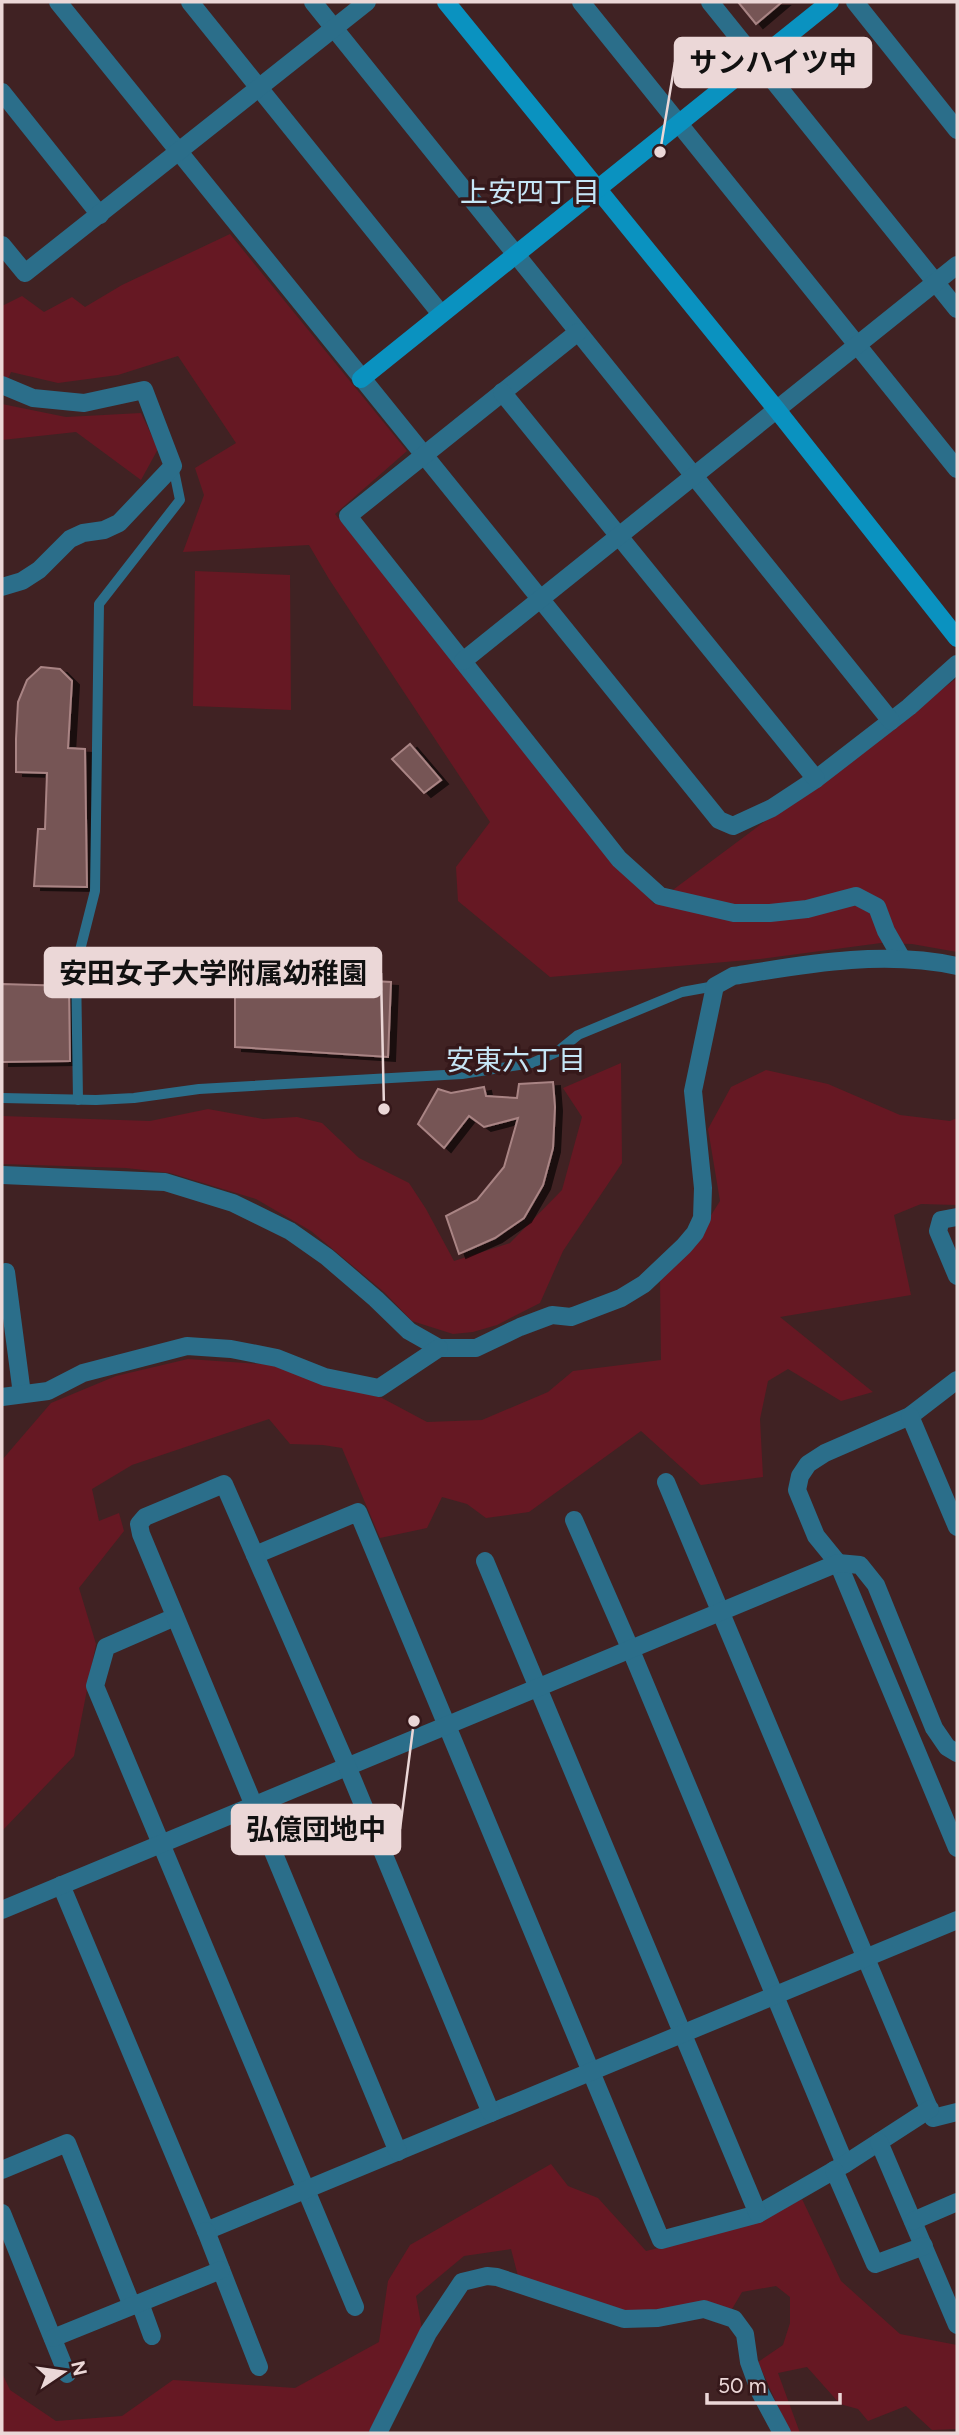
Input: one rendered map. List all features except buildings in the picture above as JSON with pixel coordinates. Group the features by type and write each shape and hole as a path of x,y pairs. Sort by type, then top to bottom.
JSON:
{"street":[{"path":"58,2 719,820 733,826 772,808 816,779 891,721 957,664"},
{"path":"190,2 441,314"},
{"path":"313,2 891,721"},
{"path":"2,245 25,274 367,2"},
{"path":"446,2 777,410 957,638"},
{"path":"581,2 957,468"},
{"path":"710,2 957,309"},
{"path":"361,379 830,2"},
{"path":"855,2 957,130"},
{"path":"2,92 100,215"},
{"path":"463,661 957,265"},
{"path":"578,332 348,516 619,859 660,895 734,914 807,909 856,896 877,907 902,960"},
{"path":"2,385 33,398 84,403 144,390 173,466 119,523 70,539 39,570 22,581 2,587"},
{"path":"502,392 816,779"},
{"path":"2,1175 165,1182 233,1203 290,1230 327,1257 409,1331 439,1348 476,1348 552,1315 571,1317 621,1298 644,1284 695,1233 702,1218 703,1188 693,1091 715,986 733,976 871,958 929,960 957,966"},
{"path":"957,1217 941,1220 938,1231 957,1276"},
{"path":"6,1272 22,1394"},
{"path":"2,1397 48,1391 83,1373 187,1346 232,1349 276,1358 324,1377 379,1388 439,1348"},
{"path":"957,1380 910,1416 825,1453 808,1464 800,1476 797,1490 816,1536 838,1563 957,1848"},
{"path":"910,1416 957,1527"},
{"path":"666,1482 933,2118 957,2112"},
{"path":"398,2151 141,1534 139,1524 145,1517 224,1484 347,1766 491,2113"},
{"path":"255,1555 358,1512 661,2240 758,2214 840,2167 930,2109"},
{"path":"574,1520 631,1648 775,1995 874,2264 924,2246"},
{"path":"485,1561 758,2214"},
{"path":"2,1910 838,1563 860,1565 876,1585 934,1728 947,1747 957,1753"},
{"path":"175,1617 106,1647 95,1686 355,2307"},
{"path":"61,1885 206,2231 259,2367"},
{"path":"206,2231 957,1920"},
{"path":"879,2142 957,2325"},
{"path":"2,2170 67,2143 152,2336"},
{"path":"913,2221 957,2202"},
{"path":"2,2213 67,2374"},
{"path":"53,2338 221,2270"},
{"path":"378,2433 428,2333 462,2281 486,2276 497,2277 624,2319 658,2318 704,2309 734,2319 745,2334 749,2362 782,2433"}],"lane":[{"path":"78,1100 76,966 95,891 99,604 180,500 173,466"},
{"path":"2,1098 134,1098 199,1089 462,1074 531,1063 557,1052 578,1035 682,992 715,986"}],"shaded area":[{"path":"230,234 407,451 335,514 654,904 957,678 957,952 912,944 881,943 760,959 550,977 458,901 456,867 490,822 309,545 183,552 204,495 195,468 236,443 178,356 118,375 58,383 11,372 2,393 2,306 22,296 44,312 72,297 85,307 122,285"},
{"path":"2,404 66,417 141,413 158,449 141,480 76,432 2,440"},
{"path":"195,571 290,575 291,710 193,706"},
{"path":"621,1063 622,1163 563,1251 540,1303 497,1325 473,1332 453,1334 412,1321 384,1292 311,1231 256,1199 170,1173 126,1168 2,1164 2,1116 150,1121 208,1109 263,1119 297,1117 322,1123 359,1158 409,1183 454,1261 510,1243 562,1190 582,1117 563,1088"},
{"path":"766,1070 828,1084 900,1115 950,1121 957,1118 957,1205 921,1204 894,1215 911,1295 780,1317 873,1392 841,1401 788,1369 768,1381 760,1419 763,1477 701,1485 641,1431 529,1512 486,1518 467,1504 442,1497 427,1528 380,1538 342,1448 290,1444 269,1419 132,1465 92,1489 99,1521 119,1513 124,1531 79,1588 96,1644 74,1756 2,1831 2,1460 51,1403 116,1376 188,1359 274,1365 382,1398 427,1422 482,1420 548,1392 573,1371 661,1360 660,1280 693,1244 720,1201 708,1129 731,1087"},
{"path":"551,2164 568,2186 598,2198 646,2251 707,2236 802,2199 841,2281 900,2334 957,2345 957,2429 932,2430 906,2406 868,2421 858,2409 840,2404 807,2367 778,2373 800,2433 790,2433 758,2362 783,2345 790,2323 790,2297 776,2286 742,2292 732,2309 626,2312 518,2276 511,2249 464,2256 416,2296 422,2329 371,2433 2,2433 2,2373 10,2390 56,2421 122,2416 173,2380 295,2388 379,2342 388,2281 410,2245"}],"place":[{"name":"サンハイツ中","path":"660,152"},
{"name":"安田女子大学附属幼稚園","path":"384,1109"},
{"name":"弘億団地中","path":"414,1721"}],"district":[{"name":"上安四丁目","path":"530,192"},
{"name":"安東六丁目","path":"516,1060"}]}
